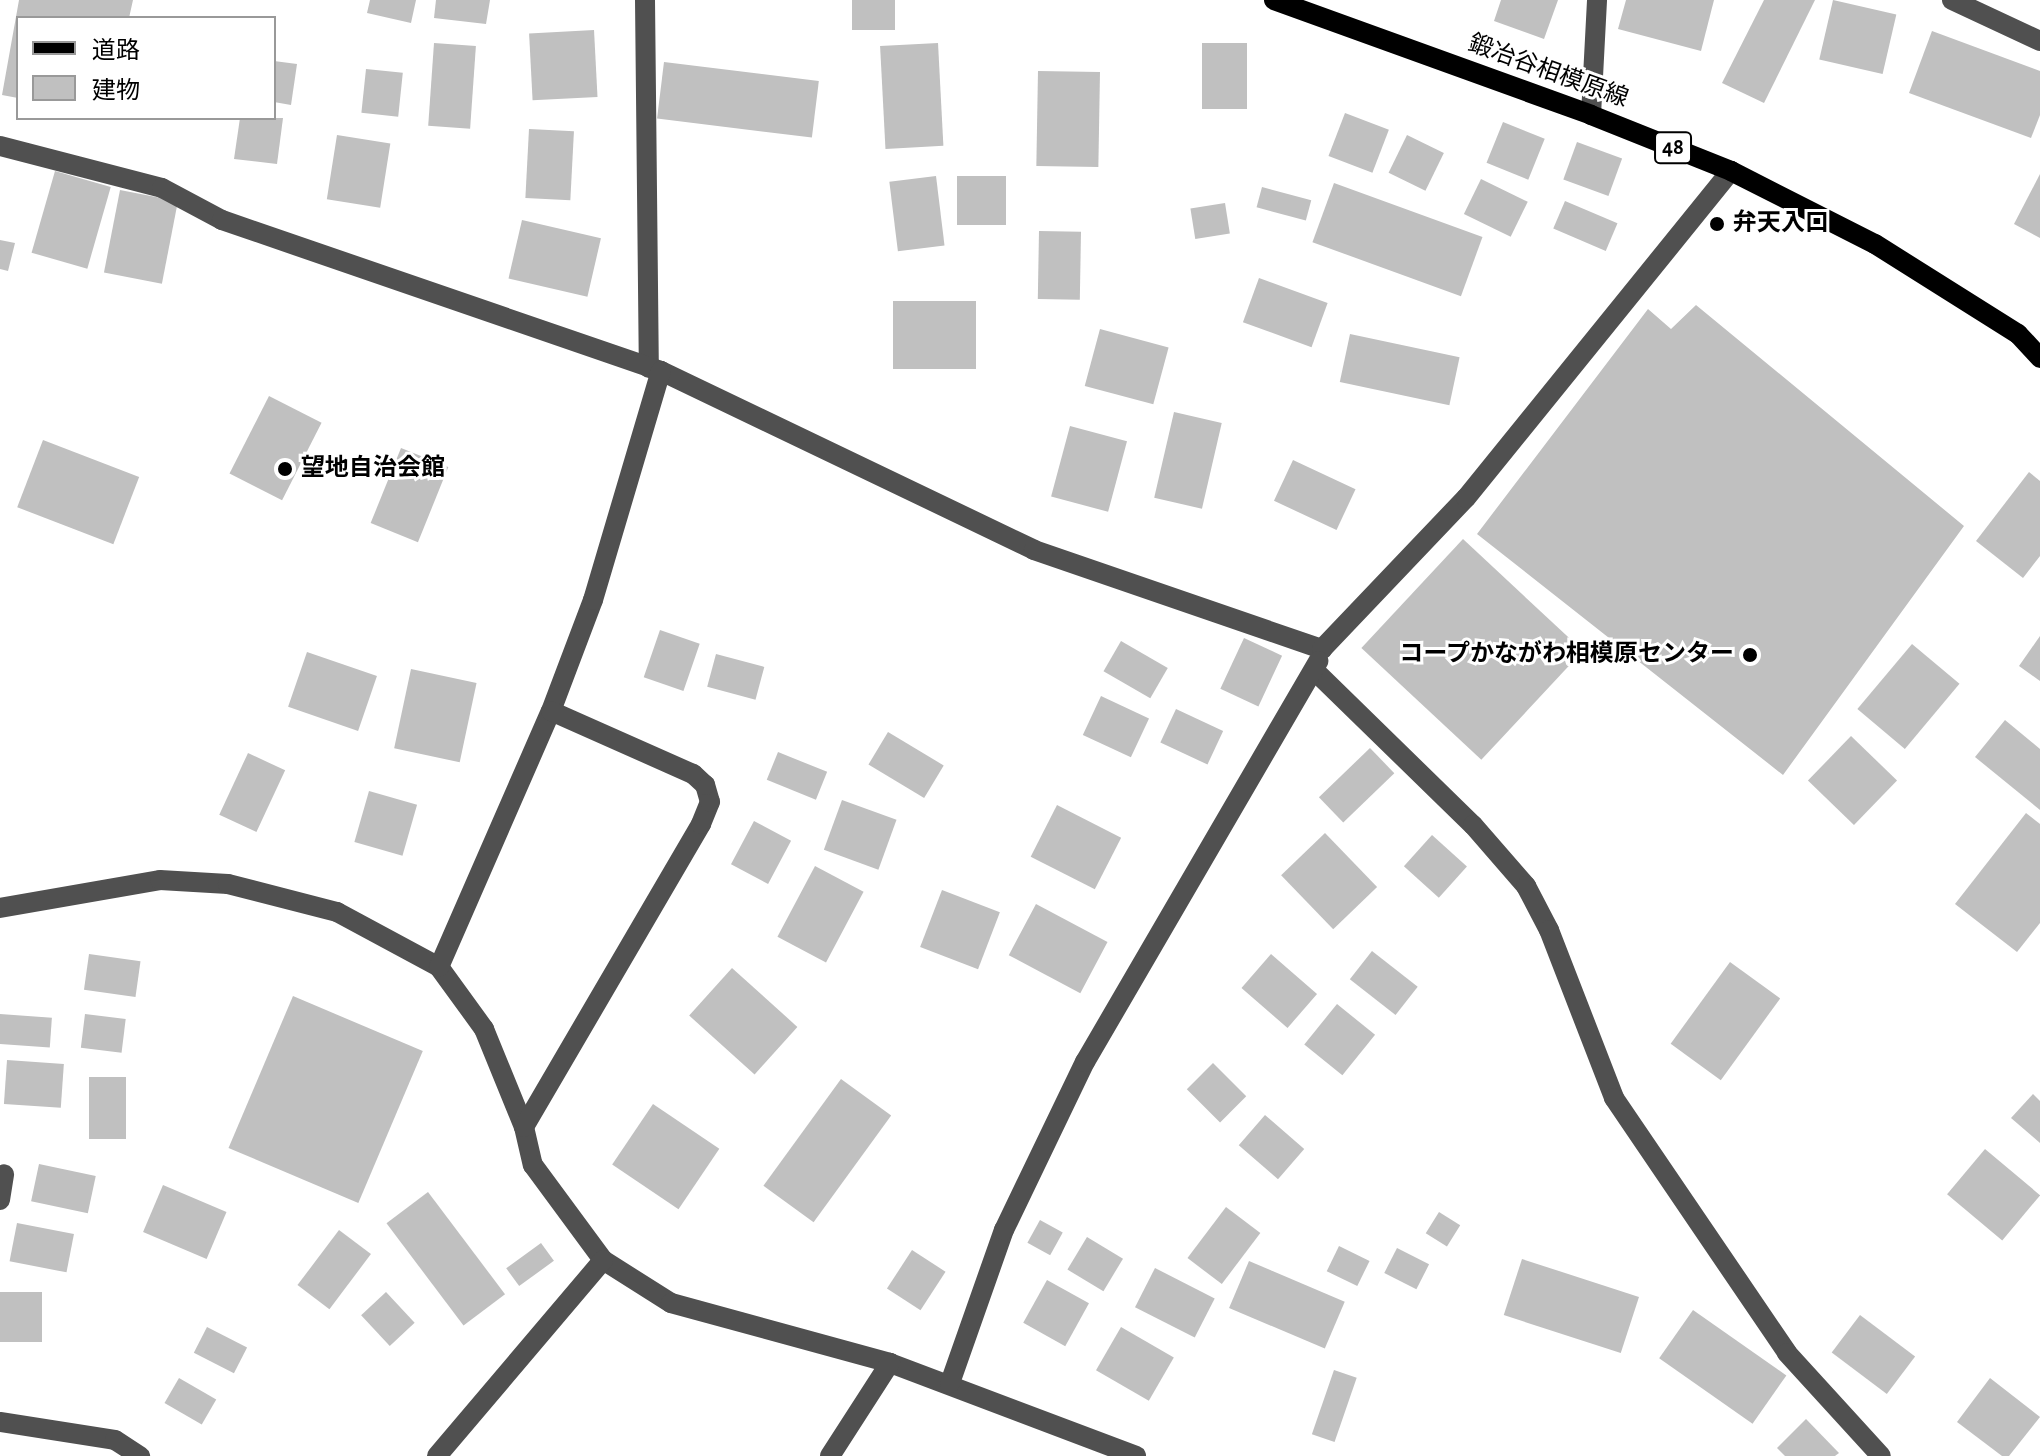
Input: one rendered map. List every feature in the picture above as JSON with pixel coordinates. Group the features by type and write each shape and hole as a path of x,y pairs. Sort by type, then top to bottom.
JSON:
{"main road":[{"name":"鍛冶谷相模原線","path":"1274,0 1591,115 1731,171 1875,244 2018,334 2040,358"}],"street":[{"path":"439,967 551,711 593,600 655,370 645,0"},
{"path":"1591,115 1597,0"},
{"path":"1952,0 2040,41"},
{"path":"0,146 162,188 222,220 655,370 1034,550 1322,649"},
{"path":"950,1383 1004,1230 1085,1062 1315,671 1322,649 1466,498 1731,171"},
{"path":"2018,334 2040,339"},
{"path":"1315,671 1473,825 1526,886 1549,930 1614,1098 1787,1353 1881,1456"},
{"path":"524,1127 701,824 710,802 705,785 693,774 551,711"},
{"path":"0,908 160,880 228,884 337,912 439,967 484,1029 524,1127 533,1165 603,1260 671,1303 890,1363 950,1383 1136,1456"},
{"path":"0,1200 4,1174"},
{"path":"437,1456 603,1260"},
{"path":"830,1456 890,1363"},
{"path":"0,1422 115,1440 140,1456"}],"building":[{"path":"19,0 133,0 129,16 16,16"},
{"path":"370,0 416,0 411,23 367,13"},
{"path":"436,0 490,0 486,24 434,18"},
{"path":"852,0 895,0 895,30 852,30"},
{"path":"1501,0 1558,0 1544,39 1494,21"},
{"path":"1626,0 1714,0 1701,51 1618,29"},
{"path":"1764,0 1815,0 1764,103 1722,83"},
{"path":"1833,0 1896,15 1883,74 1819,59"},
{"path":"16,17 16,98 2,95"},
{"path":"594,30 598,97 533,100 529,33"},
{"path":"1932,31 2040,71 2040,115 2031,138 1909,93"},
{"path":"434,43 476,46 470,129 428,126"},
{"path":"938,43 943,146 885,149 880,46"},
{"path":"1202,43 1247,43 1247,109 1202,109"},
{"path":"276,61 297,64 291,105 276,102"},
{"path":"664,62 819,81 812,138 657,119"},
{"path":"366,69 403,73 398,117 361,113"},
{"path":"1038,71 1100,72 1098,167 1036,166"},
{"path":"1345,113 1389,130 1372,173 1329,156"},
{"path":"283,118 277,164 234,159 240,120"},
{"path":"1503,122 1545,139 1528,180 1487,163"},
{"path":"529,129 574,131 570,200 525,198"},
{"path":"337,135 390,143 380,208 327,199"},
{"path":"1407,135 1444,153 1425,191 1389,173"},
{"path":"1577,142 1622,158 1608,196 1563,180"},
{"path":"55,171 111,187 87,269 32,253"},
{"path":"2040,174 2040,238 2014,224"},
{"path":"936,176 945,245 898,251 889,182"},
{"path":"957,176 1006,176 1006,225 957,225"},
{"path":"1481,179 1528,202 1511,237 1464,214"},
{"path":"1334,183 1482,237 1461,296 1312,242"},
{"path":"1262,187 1311,200 1306,220 1257,207"},
{"path":"120,190 178,201 162,284 104,272"},
{"path":"1565,201 1617,223 1606,251 1553,229"},
{"path":"1225,203 1230,234 1195,239 1190,208"},
{"path":"522,220 601,238 587,297 509,278"},
{"path":"1039,231 1081,232 1080,300 1038,299"},
{"path":"0,240 15,243 8,271 0,269"},
{"path":"1259,278 1328,303 1312,347 1243,322"},
{"path":"893,301 976,301 976,369 893,369"},
{"name":"コープかながわ相模原センター","path":"1696,305 1964,526 1783,775 1477,534 1648,309 1671,329"},
{"path":"1100,329 1169,347 1153,404 1085,386"},
{"path":"1350,334 1460,357 1449,405 1340,382"},
{"path":"269,396 322,423 282,500 230,474"},
{"path":"1174,412 1222,423 1202,509 1154,498"},
{"path":"1070,426 1127,441 1108,512 1051,497"},
{"path":"43,440 139,477 113,544 17,507"},
{"path":"401,448 448,467 418,542 371,523"},
{"path":"1293,460 1356,489 1337,530 1274,501"},
{"path":"2029,472 2040,481 2040,556 2023,578 1976,541"},
{"path":"1463,539 1583,651 1481,760 1361,648"},
{"path":"660,630 700,644 683,691 644,677"},
{"path":"2040,636 2040,681 2019,666"},
{"path":"1244,638 1282,656 1258,707 1220,689"},
{"path":"1121,641 1168,668 1150,698 1104,671"},
{"path":"1912,644 1959,684 1905,749 1857,709"},
{"path":"307,652 377,676 358,731 288,707"},
{"path":"716,654 764,667 755,700 707,687"},
{"path":"411,669 477,683 460,762 394,748"},
{"path":"1101,696 1149,718 1131,757 1083,735"},
{"path":"1176,709 1223,731 1207,765 1160,743"},
{"path":"2005,720 2040,749 2040,810 1975,757"},
{"path":"888,732 944,765 924,798 868,765"},
{"path":"1851,736 1897,780 1854,825 1808,781"},
{"path":"1370,748 1394,773 1343,822 1319,797"},
{"path":"778,752 827,772 816,800 767,780"},
{"path":"248,753 285,770 256,832 219,815"},
{"path":"369,791 417,805 402,856 354,842"},
{"path":"842,800 897,820 878,870 824,850"},
{"path":"1057,805 1121,838 1095,889 1031,857"},
{"path":"2026,813 2040,824 2040,923 2017,952 1955,904"},
{"path":"754,821 791,841 768,884 731,864"},
{"path":"1325,833 1377,887 1333,929 1281,875"},
{"path":"1432,835 1467,866 1439,898 1404,866"},
{"path":"815,866 864,892 826,962 777,937"},
{"path":"942,890 1000,912 978,969 920,947"},
{"path":"1036,904 1108,942 1080,993 1009,955"},
{"path":"1372,951 1418,987 1396,1015 1350,979"},
{"path":"89,954 140,961 135,997 84,990"},
{"path":"1271,954 1317,994 1288,1028 1241,988"},
{"path":"1730,962 1780,998 1721,1080 1671,1044"},
{"path":"732,968 797,1027 755,1074 689,1016"},
{"path":"293,996 423,1051 358,1203 229,1148"},
{"path":"1337,1004 1375,1035 1342,1075 1304,1044"},
{"path":"0,1014 52,1018 50,1048 0,1044"},
{"path":"85,1014 126,1019 122,1053 81,1048"},
{"path":"7,1060 64,1064 61,1108 4,1104"},
{"path":"1213,1063 1246,1096 1220,1122 1187,1089"},
{"path":"89,1077 126,1077 126,1139 89,1139"},
{"path":"841,1079 891,1115 814,1222 763,1186"},
{"path":"2033,1094 2040,1101 2040,1143 2011,1118"},
{"path":"653,1104 719,1149 679,1209 612,1165"},
{"path":"1265,1115 1304,1149 1278,1179 1239,1145"},
{"path":"1985,1149 2040,1195 2002,1240 1947,1194"},
{"path":"39,1164 96,1176 88,1213 31,1201"},
{"path":"163,1185 227,1212 207,1259 143,1232"},
{"path":"428,1192 505,1294 464,1326 386,1223"},
{"path":"1226,1207 1260,1233 1222,1284 1187,1258"},
{"path":"1439,1212 1460,1225 1447,1246 1426,1233"},
{"path":"1040,1220 1063,1233 1050,1255 1027,1243"},
{"path":"17,1223 74,1234 66,1272 10,1261"},
{"path":"339,1230 371,1254 329,1309 297,1285"},
{"path":"1087,1237 1123,1259 1103,1291 1067,1270"},
{"path":"541,1243 554,1261 519,1286 506,1268"},
{"path":"1339,1246 1370,1261 1357,1286 1327,1271"},
{"path":"1397,1248 1429,1264 1416,1289 1384,1273"},
{"path":"912,1250 946,1272 920,1310 887,1289"},
{"path":"1522,1259 1639,1297 1621,1353 1504,1315"},
{"path":"1249,1261 1345,1302 1325,1349 1229,1308"},
{"path":"1155,1268 1215,1298 1195,1338 1135,1307"},
{"path":"1047,1280 1089,1303 1065,1346 1023,1323"},
{"path":"0,1292 42,1292 42,1342 0,1342"},
{"path":"386,1292 415,1323 390,1346 361,1315"},
{"path":"1693,1310 1786,1375 1753,1424 1659,1358"},
{"path":"1860,1315 1915,1357 1887,1394 1832,1353"},
{"path":"207,1327 247,1347 234,1373 194,1353"},
{"path":"1121,1327 1174,1358 1149,1401 1096,1370"},
{"path":"1334,1370 1357,1378 1335,1442 1312,1434"},
{"path":"179,1378 216,1400 202,1425 164,1403"},
{"path":"1990,1378 2040,1417 2009,1456 2002,1456 1957,1422"},
{"path":"1806,1419 1839,1453 1835,1456 1785,1456 1777,1448"}],"place":[{"name":"弁天入口","path":"1717,224"},
{"name":"望地自治会館","path":"285,469"},
{"name":"コープかながわ相模原センター","path":"1750,655"}]}
